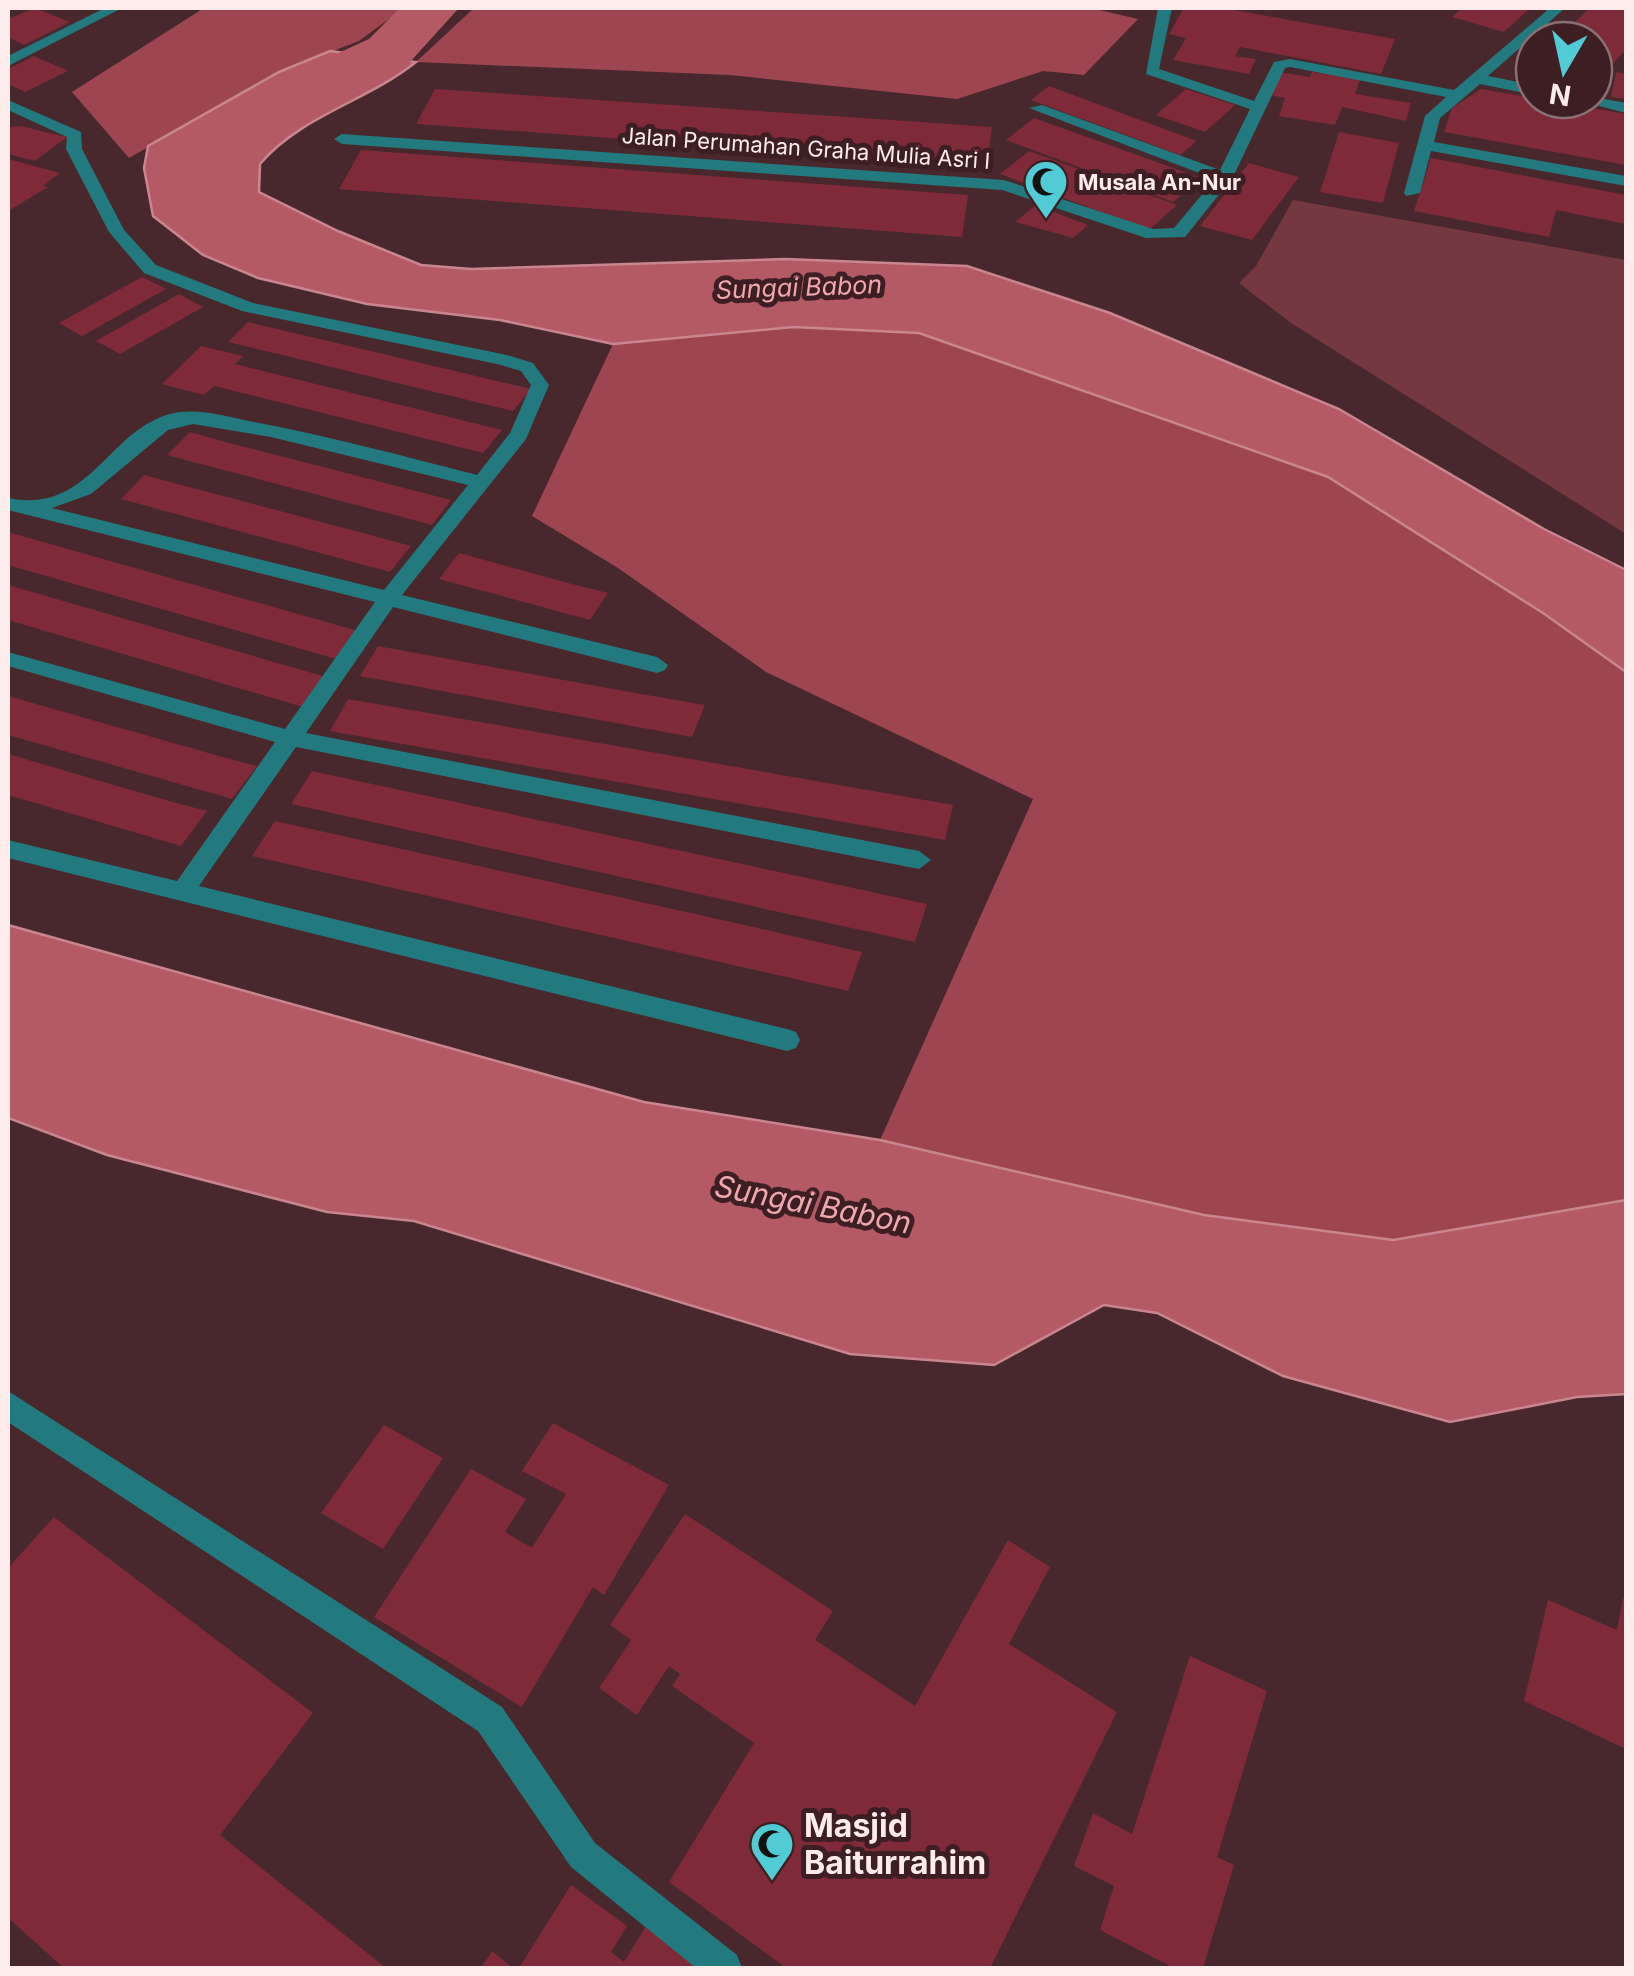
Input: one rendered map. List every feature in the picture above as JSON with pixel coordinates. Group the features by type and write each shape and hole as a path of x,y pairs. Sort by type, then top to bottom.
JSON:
{"street":[{"path":"8,62 116,8"},
{"path":"1165,8 1151,71 1259,107"},
{"path":"1412,193 1433,116 1558,8"},
{"name":"Jalan Perumahan Graha Mulia Asri I","path":"342,140 1004,185 1159,236 1179,233 1225,178 1276,67 1285,63 1458,95"},
{"path":"1479,79 1514,86"},
{"path":"8,105 75,135 74,150 117,232 150,269 248,306 527,366 540,385 518,436 387,600 289,738 244,810 184,890"},
{"path":"1037,108 1225,178"},
{"path":"1425,146 1626,181"},
{"path":"14,506 67,498 83,491 136,444 176,418 221,421 480,482"},
{"path":"14,506 657,665"},
{"path":"8,659 289,738 920,860"},
{"path":"8,849 787,1040"},
{"path":"8,1405 490,1719 583,1855 724,1968"}],"shaded area":[{"path":"204,8 404,8 359,41 279,72 129,158 72,92"},
{"path":"474,8 1091,8 1138,19 1084,75 1043,71 957,99 730,75 416,62"},
{"path":"1293,200 1626,260 1626,534 1291,323 1239,283 1256,266"},
{"path":"793,327 919,333 1328,477 1543,613 1626,671 1626,1200 1393,1240 1204,1215 880,1140 1033,799 766,672 618,568 532,516 613,344"}],"water":[{"path":"330,51 416,62 295,133 260,164 259,192 338,231 421,265 471,269 785,259 967,266 1110,313 1339,409 1544,529 1626,570 1626,672 1543,613 1328,477 919,333 793,327 613,344 500,320 367,304 258,278 203,255 153,216 144,168 148,146 279,72"},
{"path":"8,925 644,1102 880,1140 1204,1215 1393,1240 1626,1200 1626,1394 1577,1397 1450,1422 1283,1376 1157,1313 1104,1305 994,1365 850,1354 414,1221 327,1212 107,1155 8,1118"}],"building":[{"path":"35,8 70,22 24,45 8,37 8,19"},
{"path":"1184,8 1223,8 1395,39 1381,74 1240,47 1235,56 1256,59 1249,74 1173,60 1186,38 1169,34"},
{"path":"1462,8 1530,8 1504,32 1452,17"},
{"path":"1589,8 1626,8 1626,49 1614,62 1614,20 1577,20"},
{"path":"34,56 68,71 25,92 8,84 8,69"},
{"path":"1279,72 1360,79 1355,94 1411,103 1406,121 1342,107 1335,125 1279,116 1285,98 1270,95"},
{"path":"1616,72 1626,74 1626,99 1614,97"},
{"path":"1049,86 1197,141 1180,155 1031,100"},
{"path":"435,89 992,127 987,165 416,124"},
{"path":"1186,89 1235,105 1205,132 1156,115"},
{"path":"1481,89 1514,95 1514,120 1614,120 1614,112 1626,114 1626,165 1444,132 1452,108"},
{"path":"1034,118 1201,178 1173,202 1006,140"},
{"path":"22,126 67,137 35,161 8,154 8,127"},
{"path":"1339,132 1399,143 1383,203 1320,192"},
{"path":"361,150 968,195 962,237 339,189"},
{"path":"1029,151 1177,205 1149,230 1000,174"},
{"path":"1431,158 1626,195 1626,224 1556,210 1549,237 1414,211"},
{"path":"8,159 60,173 43,186 48,187 8,211"},
{"path":"1249,163 1299,177 1252,240 1200,226"},
{"name":"Musala An-Nur","path":"1036,205 1088,225 1073,238 1015,222"},
{"path":"142,277 166,289 82,336 59,323"},
{"path":"179,294 203,307 120,354 96,341"},
{"path":"248,322 531,389 513,411 228,342"},
{"path":"201,346 243,356 235,364 502,430 483,453 214,386 204,395 162,384"},
{"path":"190,432 451,500 432,525 167,455"},
{"path":"144,475 411,546 390,572 121,499"},
{"path":"8,532 358,631 336,659 8,565"},
{"path":"459,553 608,593 590,620 439,579"},
{"path":"8,585 326,677 303,707 8,620"},
{"path":"378,646 705,705 692,737 360,676"},
{"path":"8,696 257,766 232,799 8,735"},
{"path":"348,699 953,805 945,840 330,731"},
{"path":"8,754 207,811 181,846 8,795"},
{"path":"312,771 927,904 915,942 291,804"},
{"path":"275,821 862,952 848,991 252,856"},
{"path":"553,1423 669,1485 604,1595 593,1587 522,1707 374,1617 471,1469 526,1499 505,1532 532,1548 566,1494 522,1471"},
{"path":"384,1425 443,1458 383,1549 321,1513"},
{"path":"685,1514 833,1611 815,1640 915,1706 1008,1540 1050,1567 1009,1644 1117,1712 990,1968 786,1968 669,1882 754,1743 672,1686 680,1674 669,1666 637,1715 599,1688 631,1640 610,1625"},
{"path":"54,1517 313,1713 220,1835 386,1968 64,1968 8,1918 8,1568"},
{"path":"1623,1598 1626,1749 1524,1701 1548,1600 1617,1630"},
{"path":"1190,1656 1267,1691 1217,1857 1234,1865 1203,1968 1174,1968 1100,1930 1114,1886 1074,1866 1093,1813 1132,1834"},
{"path":"571,1885 627,1926 611,1952 624,1962 646,1926 702,1968 519,1968"},
{"path":"492,1951 513,1968 481,1968"}],"waterway":[{"name":"Sungai Babon","path":"260,118 269,107 389,51 431,8"}],"place":[{"name":"Musala An-Nur","path":"1046,220"},
{"name":"Masjid Baiturrahim","path":"772,1882"}]}
